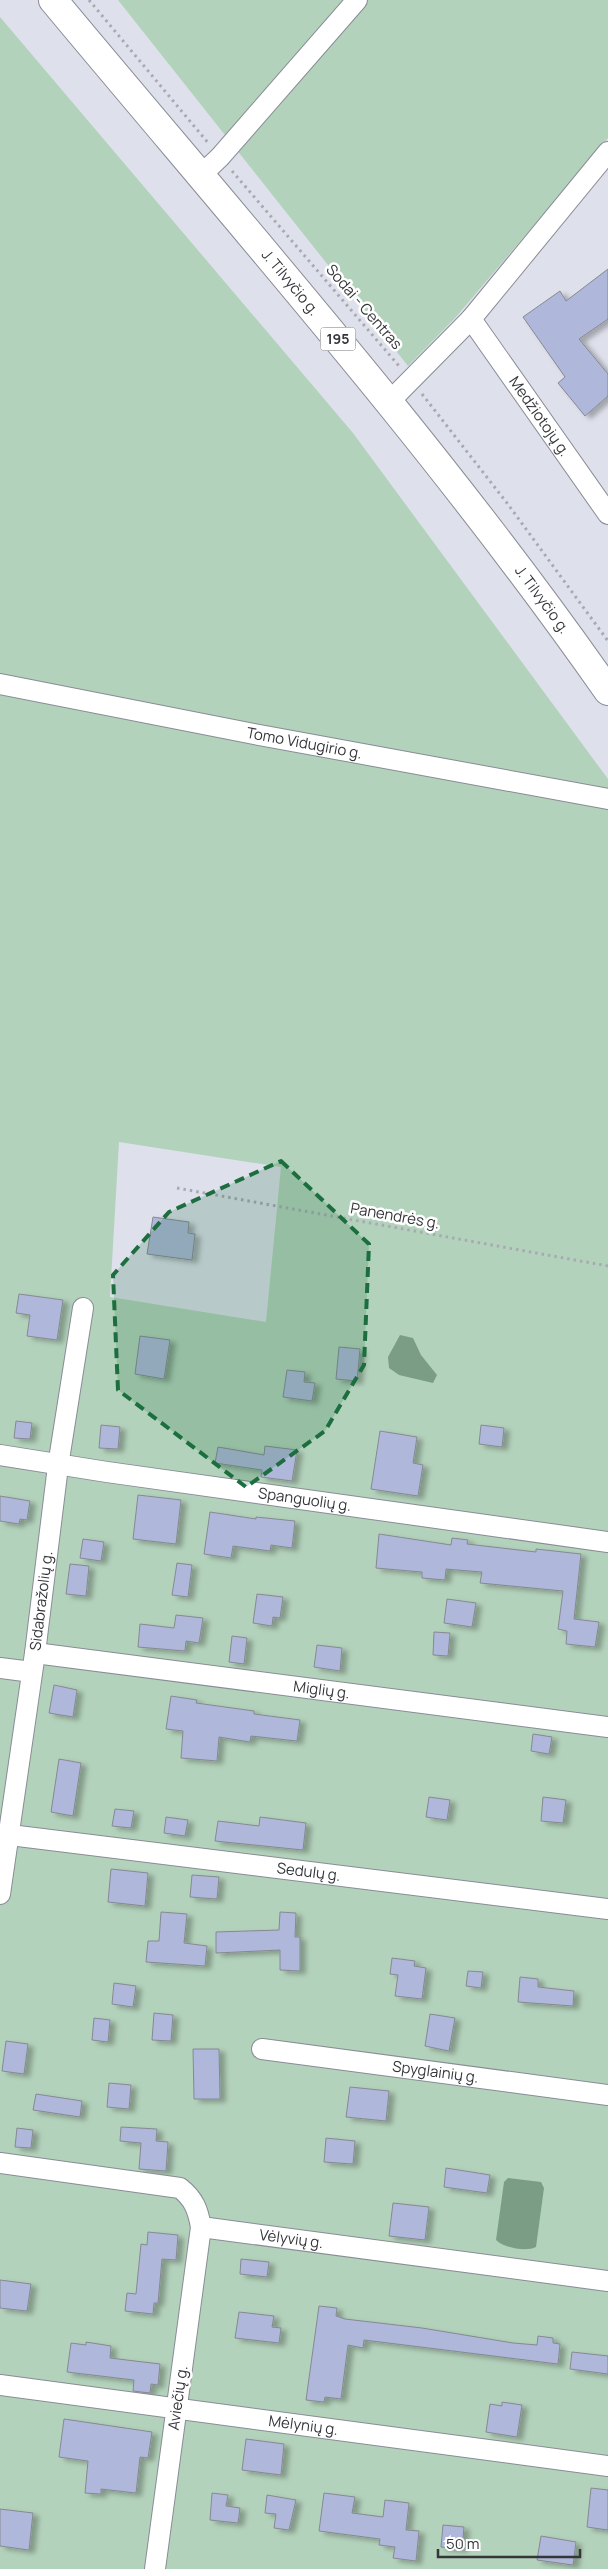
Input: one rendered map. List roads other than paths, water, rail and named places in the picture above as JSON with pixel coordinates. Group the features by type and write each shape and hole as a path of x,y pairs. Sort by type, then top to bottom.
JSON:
{"main road":[{"name":"J. Tilvyčio g.","path":"54,0 390,401 489,526 608,691"}],"street":[{"path":"200,176 220,157 357,0"},
{"path":"390,401 471,319 608,152"},
{"name":"Medžiotojų g.","path":"471,319 608,514"},
{"name":"Tomo Vidugirio g.","path":"0,684 254,734 608,800"},
{"name":"Sidabražolių g.","path":"0,1894 34,1662 58,1466 83,1308"},
{"name":"Spanguolių g.","path":"0,1456 58,1466 608,1542"},
{"name":"Miglių g.","path":"0,1668 34,1662 608,1728"},
{"name":"Sedulų g.","path":"10,1835 608,1909"},
{"name":"Spyglainių g.","path":"262,2049 608,2094"},
{"path":"0,2163 180,2188 188,2194 198,2208 201,2227"},
{"name":"Vėlyvių g.","path":"201,2227 608,2281"},
{"name":"Aviečių g.","path":"155,2569 201,2227"},
{"name":"Mėlynių g.","path":"0,2385 608,2466"}]}
